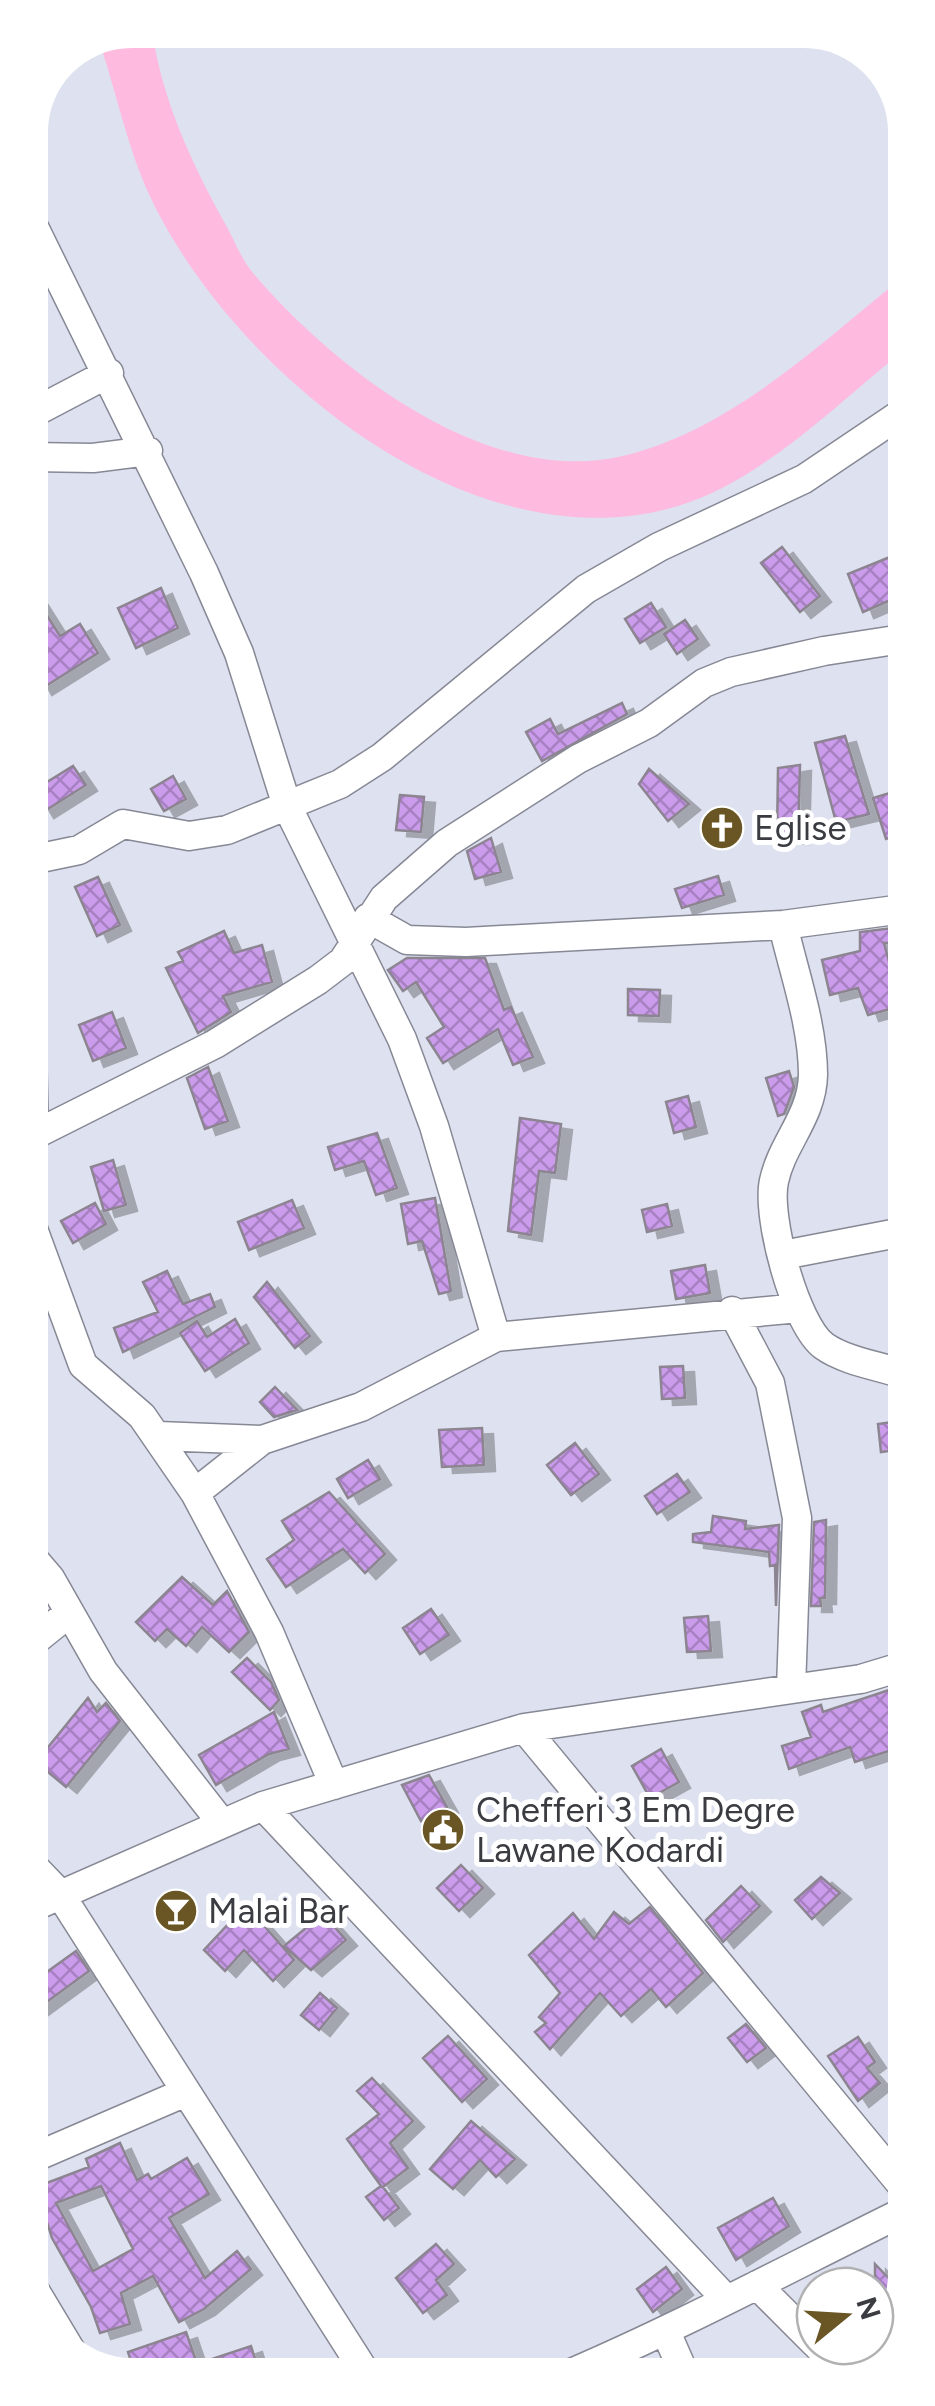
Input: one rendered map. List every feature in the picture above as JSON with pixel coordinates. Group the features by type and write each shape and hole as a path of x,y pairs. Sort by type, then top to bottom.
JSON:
{"street":[{"path":"48,254 148,452 239,653 287,806 402,1040 434,1126 496,1337"},
{"path":"48,405 109,373"},
{"path":"48,856 79,850 123,824 189,836 228,830 340,784 382,757 586,589 659,546 804,478 888,422"},
{"path":"48,457 93,458 148,452"},
{"path":"48,1128 215,1044 318,980 356,944 368,918 384,898 447,843 578,759 649,724 704,683 730,672 888,641"},
{"path":"368,918 407,940 425,943 563,940 782,925 888,911"},
{"path":"782,925 809,1035 813,1076 806,1114 782,1156 773,1184 783,1255 799,1308 824,1345 888,1368"},
{"path":"783,1255 888,1235"},
{"path":"48,1270 83,1365 158,1436 196,1493 269,1632 334,1785"},
{"path":"196,1493 262,1440 361,1407 496,1337 732,1311 799,1308"},
{"path":"732,1311 770,1382 797,1518 792,1689"},
{"path":"158,1436 262,1440"},
{"path":"48,1581 103,1671 221,1822"},
{"path":"48,1630 70,1613"},
{"path":"48,1900 263,1806 524,1728 861,1679 888,1671"},
{"path":"524,1728 888,2167"},
{"path":"263,1806 725,2298"},
{"path":"48,1882 60,1894 356,2358"},
{"path":"48,2152 186,2092"},
{"path":"606,2358 666,2332 725,2298 888,2220"},
{"path":"757,2285 795,2323"},
{"path":"666,2332 677,2358"}],"shaded area":[{"path":"155,48 180,132 214,204 253,273 287,310 371,382 418,413 468,438 520,455 572,461 623,456 663,444 700,427 771,383 888,289 888,364 768,460 739,479 678,506 599,518 520,508 441,481 366,439 296,385 235,324 185,258 147,190 103,53"}],"building":[{"path":"782,547 820,596 800,612 761,563"},
{"path":"888,558 888,601 863,612 848,574"},
{"path":"161,588 178,628 136,648 118,608"},
{"path":"651,603 666,627 640,643 625,619"},
{"path":"48,617 60,636 80,624 98,653 48,685"},
{"path":"685,620 698,639 677,654 664,634"},
{"path":"622,703 627,714 542,761 526,732 550,719 558,734"},
{"path":"845,736 869,814 836,822 815,743"},
{"path":"800,765 798,838 777,837 778,768"},
{"path":"73,766 86,785 48,809 48,781"},
{"path":"649,769 689,804 668,821 639,784"},
{"path":"173,776 186,799 164,811 151,789"},
{"path":"888,794 886,839 873,798"},
{"path":"400,795 424,797 421,832 396,830"},
{"path":"491,838 501,872 475,879 467,851"},
{"path":"718,876 724,895 682,908 675,889"},
{"path":"98,877 120,925 97,936 75,887"},
{"path":"888,929 888,943 884,943 888,958 888,1010 868,1015 858,988 830,995 822,960 860,951 860,932"},
{"path":"224,931 234,953 262,945 272,982 223,996 231,1012 198,1033 166,968 183,961 178,952"},
{"path":"407,958 485,958 504,1010 511,1007 533,1057 513,1065 498,1029 443,1063 427,1038 444,1027 416,982 403,991 388,970"},
{"path":"628,989 660,990 659,1016 628,1015"},
{"path":"112,1012 126,1048 93,1061 79,1025"},
{"path":"208,1067 228,1121 205,1129 187,1078"},
{"path":"789,1071 794,1087 784,1114 778,1116 766,1078"},
{"path":"688,1096 696,1127 674,1133 666,1102"},
{"path":"520,1118 561,1124 555,1173 539,1171 531,1235 508,1231"},
{"path":"377,1133 397,1188 376,1195 364,1161 335,1170 328,1147"},
{"path":"113,1160 126,1205 104,1211 91,1167"},
{"path":"435,1198 451,1291 439,1294 422,1241 408,1244 401,1204"},
{"path":"292,1200 304,1228 249,1250 238,1222"},
{"path":"95,1203 106,1224 73,1243 61,1221"},
{"path":"667,1204 672,1226 647,1232 642,1210"},
{"path":"705,1265 710,1293 676,1299 671,1271"},
{"path":"167,1271 183,1304 210,1294 215,1307 123,1352 114,1328 158,1312 143,1282"},
{"path":"267,1282 310,1336 295,1348 254,1297"},
{"path":"235,1319 249,1343 205,1371 180,1333 197,1321 207,1337"},
{"path":"683,1366 685,1398 662,1399 660,1367"},
{"path":"275,1387 297,1410 274,1417 260,1402"},
{"path":"888,1423 888,1451 881,1452 878,1424"},
{"path":"482,1428 484,1465 442,1467 439,1430"},
{"path":"575,1443 599,1474 571,1495 547,1465"},
{"path":"368,1460 380,1479 348,1498 337,1479"},
{"path":"677,1474 690,1492 657,1514 645,1496"},
{"path":"329,1492 385,1554 365,1573 343,1549 286,1587 267,1559 294,1540 282,1521"},
{"path":"713,1516 746,1521 745,1529 779,1525 776,1606 775,1565 770,1566 769,1552 693,1542 693,1534 711,1532"},
{"path":"826,1520 825,1598 820,1598 821,1606 811,1606 814,1522"},
{"path":"182,1577 213,1605 227,1591 249,1632 229,1652 202,1627 186,1646 167,1629 155,1641 136,1622"},
{"path":"431,1609 449,1635 420,1654 403,1628"},
{"path":"708,1616 711,1651 687,1652 684,1618"},
{"path":"247,1658 271,1682 279,1700 270,1710 232,1672"},
{"path":"888,1690 888,1751 855,1762 850,1747 789,1769 782,1746 811,1737 802,1712 821,1705 823,1712"},
{"path":"88,1698 97,1712 106,1703 120,1721 66,1787 48,1772 48,1747"},
{"path":"274,1712 289,1749 269,1754 216,1785 199,1755"},
{"path":"661,1749 679,1782 650,1798 632,1766"},
{"path":"429,1775 447,1807 421,1821 402,1785"},
{"path":"461,1865 483,1888 459,1911 437,1888"},
{"path":"821,1877 840,1893 812,1919 795,1900"},
{"path":"741,1886 760,1906 723,1942 706,1920"},
{"path":"246,1905 294,1960 273,1981 244,1950 225,1971 204,1950"},
{"path":"650,1907 703,1973 666,2007 651,1989 621,2016 600,1993 550,2049 535,2032 546,2023 539,2017 560,1993 529,1955 573,1913 594,1939 614,1912 629,1924"},
{"path":"323,1914 346,1940 311,1970 284,1946"},
{"path":"76,1951 89,1971 48,2001 48,1971"},
{"path":"320,1993 337,2008 319,2030 301,2015"},
{"path":"746,2024 766,2048 747,2062 728,2038"},
{"path":"448,2036 487,2079 462,2102 423,2058"},
{"path":"858,2037 875,2062 867,2068 880,2083 858,2101 828,2056"},
{"path":"372,2078 413,2121 390,2143 408,2168 383,2187 399,2208 384,2220 366,2197 381,2186 347,2139 379,2114 357,2091"},
{"path":"471,2121 515,2159 496,2177 480,2160 453,2189 430,2169"},
{"path":"120,2143 137,2180 148,2174 151,2179 187,2158 209,2194 169,2218 205,2278 237,2251 251,2269 204,2309 179,2322 153,2276 121,2293 130,2324 100,2333 91,2307 48,2225 48,2182 89,2167 86,2159","holes":["101,2186 133,2249 93,2271 56,2203"]},
{"path":"773,2198 789,2226 736,2260 718,2228"},
{"path":"436,2244 454,2264 436,2280 447,2295 423,2313 396,2278"},
{"path":"666,2267 682,2289 653,2312 637,2289"},
{"path":"186,2332 195,2358 130,2358 128,2352"},
{"path":"251,2346 255,2358 215,2358"}],"place":[{"name":"Eglise","path":"722,828"},
{"name":"Chefferi 3 Em Degre Lawane Kodardi","path":"443,1830"},
{"name":"Malai Bar","path":"176,1911"}]}
